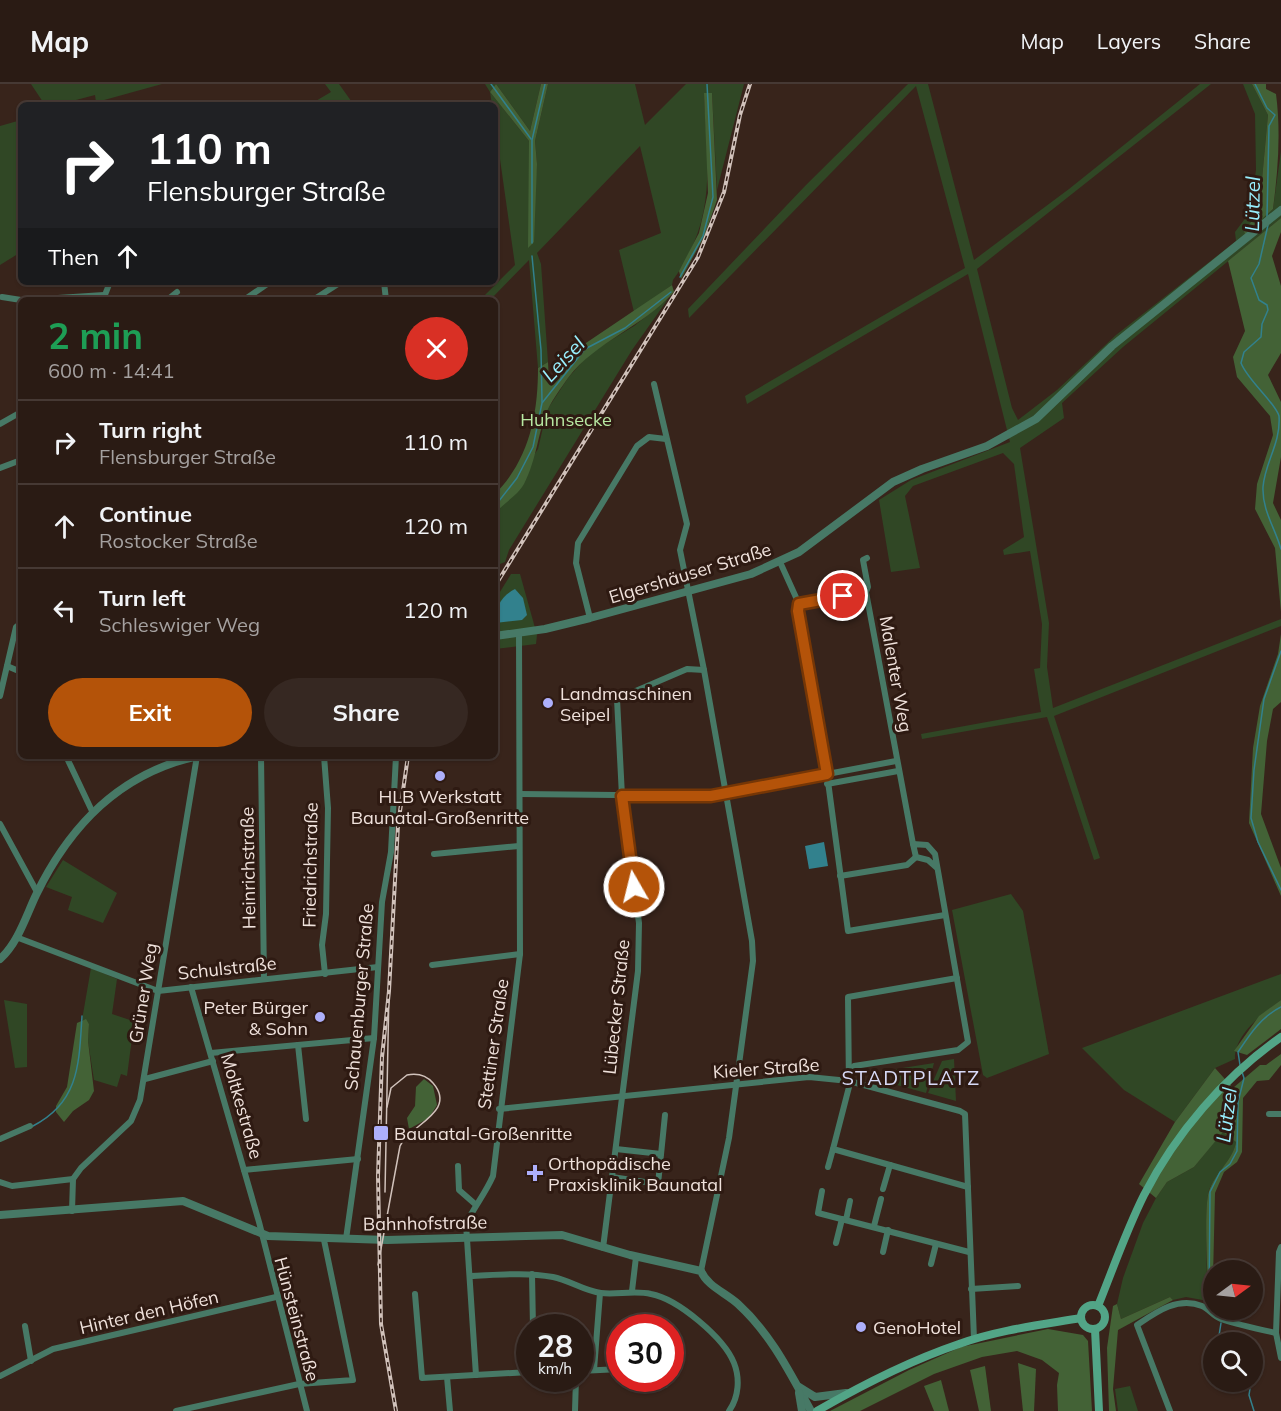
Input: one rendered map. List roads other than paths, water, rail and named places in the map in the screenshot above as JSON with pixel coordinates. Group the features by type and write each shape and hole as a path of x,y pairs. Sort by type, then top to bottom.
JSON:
{"main road":[{"path":"1098,1306 1144,1195 1193,1119 1229,1081 1281,1037"},
{"path":"1098,1306 1104,1311 1106,1319 1102,1326 1095,1329 1088,1328 1081,1318 1086,1307 1098,1306"},
{"path":"817,1411 907,1364 974,1339 1081,1318"},
{"path":"1095,1329 1099,1411"}],"street":[{"name":"Elgershäuser Straße","path":"498,636 590,618 751,574 780,562 818,540 893,482 987,446 1036,419 1112,346 1281,210"},
{"path":"248,297 266,285"},
{"path":"318,297 336,285"},
{"path":"171,297 177,292"},
{"path":"2,297 18,300"},
{"path":"654,384 687,524 680,550 705,670 753,951 729,1138 701,1271 706,1280 757,1321 811,1411"},
{"path":"0,424 18,414"},
{"path":"590,618 576,563 581,534 637,446 649,437 666,439"},
{"path":"0,468 18,461"},
{"name":"Malenter Weg","path":"867,558 864,560 868,586 866,592 916,857"},
{"path":"780,562 799,604 798,611 827,774 848,931 945,915"},
{"path":"799,604 866,592"},
{"path":"0,696 18,625"},
{"name":"Stettiner Straße","path":"476,1375 466,1224 475,1204 485,1195 493,1176 499,1109 520,954 519,633"},
{"path":"7,666 18,671"},
{"name":"Lübecker Straße","path":"603,1248 638,971 639,923 622,796 617,699 687,669 705,670"},
{"path":"68,759 92,811"},
{"path":"0,959 16,938 37,892 71,834 92,811 123,788 170,759"},
{"name":"Grüner Weg","path":"73,1179 81,1168 130,1121 140,1100 197,759"},
{"name":"Heinrichstraße","path":"261,759 264,979"},
{"name":"Friedrichstraße","path":"324,759 328,808 326,914 322,945 325,974"},
{"name":"Schauenburger Straße","path":"346,1239 374,1038 382,903 391,852 396,759"},
{"path":"519,794 622,796 726,794 896,760"},
{"path":"828,784 898,771"},
{"path":"0,824 37,892"},
{"path":"849,1070 854,1066 964,1047 968,1042 969,1034 933,848 913,844"},
{"path":"434,854 519,846"},
{"path":"840,876 908,865 916,857 928,860 937,868"},
{"name":"Schulstraße","path":"16,938 158,991 378,967"},
{"name":"Stettiner Straße","path":"432,965 520,954"},
{"path":"828,1167 849,1081 848,998 957,978"},
{"name":"Moltkestraße","path":"191,987 244,1170 259,1234"},
{"path":"145,1079 212,1057 298,1045 374,1038"},
{"path":"298,1045 306,1119"},
{"name":"Kieler Straße","path":"499,1109 809,1077 849,1081 965,1114 974,1339"},
{"path":"1269,1114 1281,1114"},
{"path":"612,1177 658,1184 665,1115"},
{"path":"0,1139 30,1126"},
{"path":"616,1149 661,1154"},
{"path":"833,1149 968,1187"},
{"path":"244,1170 358,1159"},
{"path":"883,1189 890,1165"},
{"path":"458,1166 459,1190 475,1204"},
{"path":"0,1182 12,1186 73,1179 72,1211"},
{"path":"822,1191 818,1213 969,1252"},
{"path":"874,1226 881,1199"},
{"path":"836,1243 850,1201"},
{"name":"Bahnhofstraße","path":"0,1215 183,1202 259,1234 324,1240 562,1235 636,1257 701,1271"},
{"path":"883,1252 888,1230"},
{"name":"Hünsteinstraße","path":"259,1234 307,1411"},
{"path":"176,1411 299,1384 353,1380 324,1240"},
{"path":"931,1264 936,1244"},
{"path":"1281,1247 1276,1333 1281,1358"},
{"path":"632,1291 636,1257"},
{"path":"470,1276 532,1274 555,1277 600,1293 632,1291 654,1294 686,1311 726,1348 739,1383 734,1405 729,1411"},
{"path":"532,1274 533,1314"},
{"path":"971,1289 1018,1286"},
{"path":"600,1293 594,1370 606,1370"},
{"path":"415,1294 422,1378 516,1373"},
{"name":"Hinter den Höfen","path":"0,1376 53,1349 276,1297"},
{"path":"1170,1411 1137,1325 1178,1302 1204,1307 1216,1317 1276,1333"},
{"path":"25,1326 31,1361"},
{"path":"447,1377 450,1411"},
{"path":"797,1386 815,1397 847,1394"},
{"path":"797,1386 802,1411"},
{"path":"575,1411 576,1392"}],"water":[{"path":"515,589 523,598 527,615 522,620 498,623 498,608 506,595"},
{"path":"824,842 828,866 809,869 805,846"}],"waterway":[{"path":"491,84 531,139"},
{"path":"532,243 532,140 545,84"},
{"name":"Leisel","path":"680,277 703,236 713,197 707,84"},
{"name":"Lützel","path":"1255,84 1267,108 1275,115 1269,126 1267,217"},
{"name":"Lützel","path":"1268,225 1259,264 1251,278 1259,300 1267,305 1268,310 1262,324 1261,337 1244,352 1241,363 1249,377 1277,410 1279,416 1278,435 1264,478 1263,495 1281,549"},
{"path":"532,256 541,350 542,402"},
{"name":"Leisel","path":"498,502 517,478 533,447 542,403 585,349 625,328 671,292"},
{"name":"Lützel","path":"1281,651 1264,699 1254,770 1251,818 1258,842 1281,890"},
{"name":"Lützel","path":"1240,1065 1238,1052 1256,1026 1281,1007"},
{"name":"Leisel","path":"33,1126 60,1105 68,1093 78,1065 82,1016"},
{"name":"Lützel","path":"1209,1260 1210,1192 1220,1172 1230,1164 1237,1151 1238,1102 1244,1078 1242,1072"},
{"name":"Lützel","path":"1220,1332 1221,1323"},
{"name":"Lützel","path":"1249,1392 1254,1411"}],"tram line":[{"path":"385,1192 389,991"},
{"path":"378,1265 400,1146 405,1138 436,1110 440,1102 439,1093 433,1083 424,1076 407,1075 391,1088 387,1107"}],"railway":[{"path":"498,581 698,257 724,192 740,115 750,84"},
{"path":"396,1411 381,1324 378,1176 382,1057 389,991 398,825 408,759"}],"place":[{"name":"Landmaschinen Seipel","path":"548,703"},
{"name":"HLB Werkstatt Baunatal-Großenritte","path":"440,776"},
{"name":"Peter Bürger & Sohn","path":"320,1017"},
{"name":"Baunatal-Großenritte","path":"381,1133"},
{"name":"Orthopädische Praxisklinik Baunatal","path":"535,1173"},
{"name":"GenoHotel","path":"861,1327"}],"district":[{"name":"STADTPLATZ","path":"911,1077"}],"park label":[{"name":"Huhnsecke","path":"566,419"}]}
